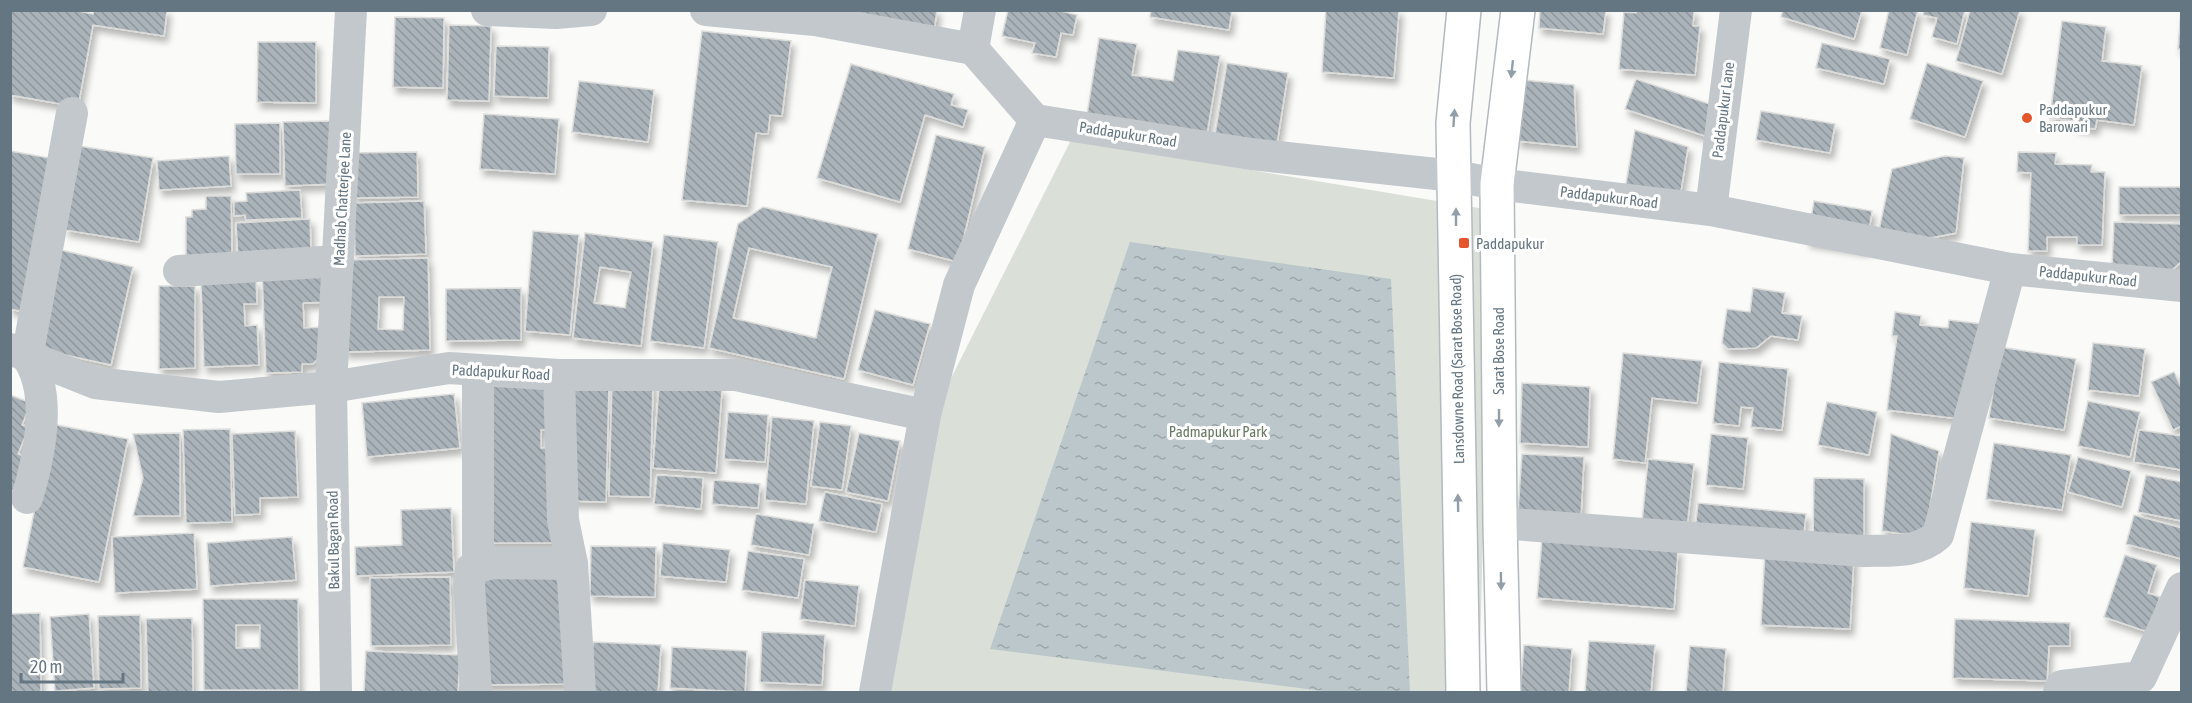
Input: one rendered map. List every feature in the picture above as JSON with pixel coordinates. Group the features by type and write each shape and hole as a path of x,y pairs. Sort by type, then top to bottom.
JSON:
{"main road":[{"name":"Lansdowne Road (Sarat Bose Road)","path":"1463,693 1453,123 1464,10"},
{"name":"Sarat Bose Road","path":"1504,693 1497,184 1518,10"}],"street":[{"name":"Madhab Chatterjee Lane","path":"331,387 351,10"},
{"path":"487,10 556,13 591,10"},
{"path":"706,10 814,20 973,49 1035,120 959,285 926,415 876,693"},
{"path":"973,49 980,10"},
{"name":"Paddapukur Lane","path":"1712,210 1736,10"},
{"path":"27,498 39,456 41,411 35,368 19,353 72,113"},
{"name":"Paddapukur Road","path":"1035,120 1251,154 1455,176 1497,184 1712,210 2010,269 2181,286"},
{"path":"179,271 338,261"},
{"path":"1500,523 1862,551 1910,550 1926,546 1938,535 2010,269"},
{"name":"Paddapukur Road","path":"19,353 95,383 219,397 331,387 449,368 560,375 736,375 926,415"},
{"path":"478,370 478,567"},
{"path":"560,375 563,520 572,564 580,693"},
{"name":"Bakul Bagan Road","path":"331,387 336,693"},
{"path":"476,693 469,585 471,569 492,563 572,564"},
{"path":"2059,693 2062,686 2141,678 2181,588"}],"green space":[{"name":"Padmapukur Park","path":"1071,140 1491,210 1479,692 879,692 938,404"}],"water":[{"path":"1130,242 1391,279 1410,692 1331,692 990,649"}],"building":[{"path":"10,10 74,10 93,14 94,10 167,10 164,36 93,25 78,107 10,95"},
{"path":"833,10 937,10 934,31"},
{"path":"1008,10 1057,10 1077,15 1073,35 1061,33 1056,57 1032,53 1035,43 1002,36"},
{"path":"1151,10 1232,10 1229,30 1150,17"},
{"path":"1326,10 1399,10 1394,78 1322,72"},
{"path":"1540,10 1606,10 1603,34 1539,28"},
{"path":"1637,10 1694,10 1693,26 1700,26 1695,75 1619,69 1624,12 1636,13"},
{"path":"1783,10 1862,10 1854,39 1781,17"},
{"path":"1889,10 1918,10 1907,55 1880,48"},
{"path":"1924,10 1965,10 1957,44 1932,37 1937,18 1923,15"},
{"path":"1970,10 2020,10 2002,74 1956,61"},
{"path":"2181,10 2182,49 2178,49"},
{"path":"395,17 444,18 443,88 393,87"},
{"path":"2062,21 2106,27 2102,61 2142,66 2134,125 2097,120 2095,129 2074,126 2075,121 2050,118"},
{"path":"449,25 491,26 489,101 447,100"},
{"path":"702,31 791,41 782,116 770,115 768,134 756,133 747,206 682,200"},
{"path":"1099,38 1137,44 1132,75 1173,81 1178,50 1220,56 1207,134 1087,115"},
{"path":"258,42 316,42 316,103 257,102"},
{"path":"1822,43 1890,59 1884,84 1816,68"},
{"path":"496,46 549,47 548,98 494,96"},
{"path":"1227,63 1288,73 1276,150 1214,140"},
{"path":"1927,63 1983,81 1965,137 1910,119"},
{"path":"851,64 954,94 951,105 968,110 963,127 925,115 900,202 817,178"},
{"path":"1636,79 1718,107 1708,137 1625,109"},
{"path":"1523,80 1574,85 1577,147 1517,141"},
{"path":"579,81 654,90 648,142 572,132"},
{"path":"1761,111 1835,124 1830,153 1756,140"},
{"path":"484,114 559,119 555,174 480,169"},
{"path":"332,121 333,184 285,186 283,122"},
{"path":"280,123 280,174 236,174 235,124"},
{"path":"1635,130 1688,147 1681,191 1625,190"},
{"path":"936,135 985,147 958,262 908,249"},
{"path":"79,146 153,158 139,242 65,230"},
{"path":"10,151 55,159 24,312 10,309"},
{"path":"417,152 418,197 353,198 352,153"},
{"path":"2018,152 2056,153 2055,164 2092,165 2091,172 2105,172 2102,245 2077,245 2077,237 2047,237 2047,251 2028,251 2031,173 2017,172"},
{"path":"229,156 231,186 159,190 157,161"},
{"path":"1945,156 1964,158 1956,233 1920,240 1879,230 1892,169"},
{"path":"2119,187 2182,187 2182,215 2119,215"},
{"path":"300,190 302,218 246,220 245,215 234,216 234,202 247,201 246,193"},
{"path":"206,196 231,196 232,260 186,261 186,217 192,217 192,210 206,209"},
{"path":"424,201 426,254 355,256 354,203"},
{"path":"1814,201 1872,211 1866,250 1807,241"},
{"path":"763,207 878,234 844,379 709,348 738,224","holes":["749,248 832,267 816,338 733,318"]},
{"path":"310,219 311,253 238,257 236,223"},
{"path":"2114,222 2182,224 2182,261 2172,270 2112,268"},
{"path":"533,231 579,235 570,335 525,331"},
{"path":"585,233 653,242 641,346 573,338","holes":["600,267 631,272 625,308 594,303"]},
{"path":"664,235 718,242 704,348 650,341"},
{"path":"61,250 133,267 111,365 38,349"},
{"path":"428,258 430,350 344,352 348,260","holes":["379,297 404,297 403,330 378,329"]},
{"path":"331,268 333,302 303,303 304,328 324,327 325,351 313,364 302,364 302,372 266,373 262,270"},
{"path":"256,281 257,304 244,304 245,326 257,325 259,365 204,367 201,283"},
{"path":"159,286 195,286 195,368 159,369"},
{"path":"521,288 521,340 446,341 446,289"},
{"path":"1753,288 1785,293 1782,313 1802,316 1798,340 1771,336 1756,348 1728,349 1722,343 1727,309 1750,312"},
{"path":"875,310 930,324 913,385 858,370"},
{"path":"1895,312 1921,316 1920,325 1948,328 1949,320 1982,324 1960,419 1887,410 1897,336 1892,336"},
{"path":"2093,343 2145,349 2139,396 2088,390"},
{"path":"2000,347 2076,359 2064,430 1989,418"},
{"path":"1623,353 1702,361 1697,403 1652,398 1645,463 1613,459"},
{"path":"1719,362 1788,369 1782,430 1751,427 1753,408 1741,407 1739,426 1713,423"},
{"path":"2174,372 2182,389 2182,426 2173,430 2151,382"},
{"path":"612,382 653,383 650,497 609,496"},
{"path":"1522,383 1590,387 1588,447 1520,443"},
{"path":"573,384 609,385 606,502 570,501"},
{"path":"659,385 722,389 716,473 653,468"},
{"path":"487,386 546,386 546,430 541,430 541,448 556,448 557,543 487,543"},
{"path":"454,394 460,448 367,457 362,403"},
{"path":"10,395 31,403 22,425 29,427 18,454 27,457 10,497"},
{"path":"2088,401 2140,412 2130,457 2078,446"},
{"path":"1827,402 1877,412 1869,455 1818,445"},
{"path":"728,412 768,415 765,462 724,459"},
{"path":"772,417 814,421 806,504 765,500"},
{"path":"820,422 851,426 842,490 811,486"},
{"path":"52,424 128,439 99,582 23,567"},
{"path":"230,429 232,522 186,523 183,430"},
{"path":"2139,430 2182,436 2182,470 2134,462"},
{"path":"295,431 298,497 260,498 260,514 235,515 232,434"},
{"path":"180,433 180,516 133,516 143,478 133,434"},
{"path":"859,433 900,441 888,501 846,492"},
{"path":"1711,434 1748,438 1743,489 1706,485"},
{"path":"1891,434 1939,451 1925,537 1882,531"},
{"path":"1994,443 2071,455 2062,510 1986,499"},
{"path":"1522,454 1584,457 1581,516 1518,512"},
{"path":"2078,457 2131,471 2122,507 2068,492"},
{"path":"1648,459 1694,464 1687,528 1642,523"},
{"path":"657,475 703,478 701,509 654,504"},
{"path":"2146,475 2182,482 2182,521 2138,512"},
{"path":"1814,478 1864,479 1864,545 1813,544"},
{"path":"714,480 760,484 758,508 712,504"},
{"path":"825,492 882,504 876,532 819,521"},
{"path":"1698,503 1806,514 1803,542 1695,531"},
{"path":"451,508 454,572 356,576 355,547 402,545 401,510"},
{"path":"756,514 814,524 809,555 751,545"},
{"path":"2134,515 2182,528 2182,559 2126,544"},
{"path":"1971,522 2035,530 2028,596 1964,588"},
{"path":"194,533 197,589 115,593 112,537"},
{"path":"292,537 296,580 210,586 207,543"},
{"path":"1542,539 1678,550 1674,609 1537,598"},
{"path":"663,543 730,550 726,582 660,576"},
{"path":"591,546 656,547 655,597 590,596"},
{"path":"748,551 804,559 798,598 742,590"},
{"path":"1765,551 1854,555 1850,629 1761,625"},
{"path":"2125,555 2157,565 2148,593 2160,597 2148,632 2104,617"},
{"path":"565,571 566,684 483,685 482,572"},
{"path":"450,577 451,645 371,646 370,578"},
{"path":"805,580 859,586 855,626 800,619"},
{"path":"203,599 298,599 299,690 204,690","holes":["236,625 260,625 260,648 236,648"]},
{"path":"40,613 41,692 10,692 10,614"},
{"path":"89,614 94,688 55,691 50,617"},
{"path":"140,615 141,688 99,689 98,616"},
{"path":"192,618 193,692 148,692 146,619"},
{"path":"1955,619 2070,623 2070,646 2049,646 2047,681 1953,678"},
{"path":"762,632 825,635 822,685 760,682"},
{"path":"1589,641 1655,645 1651,692 1585,692"},
{"path":"593,642 661,645 658,692 591,692"},
{"path":"1524,645 1572,649 1569,692 1520,692"},
{"path":"1690,646 1726,649 1723,692 1686,692"},
{"path":"672,647 747,651 745,692 670,688"},
{"path":"366,651 460,655 458,692 364,692"}],"place":[{"name":"Paddapukur Barowari","path":"2027,118"},
{"name":"Paddapukur","path":"1464,243"}]}
